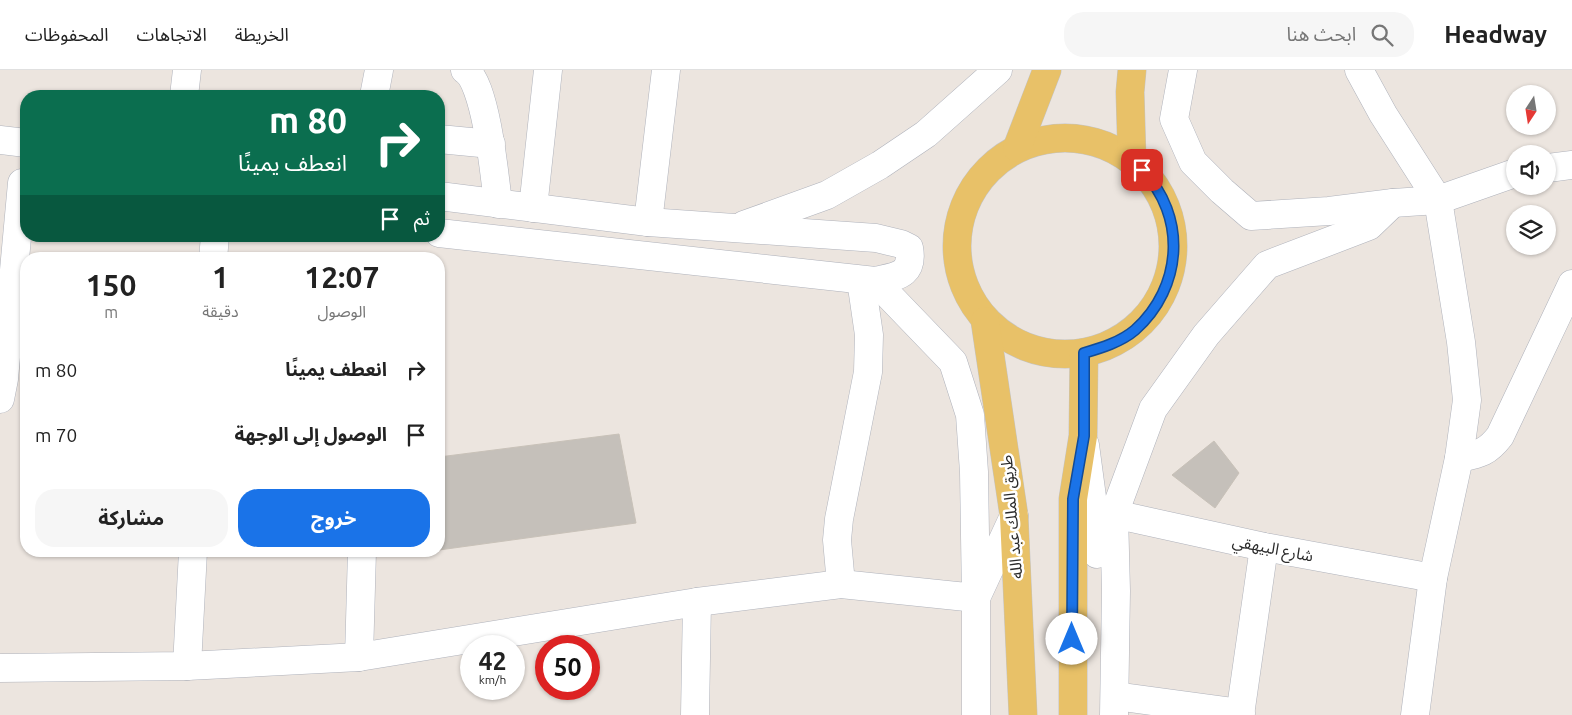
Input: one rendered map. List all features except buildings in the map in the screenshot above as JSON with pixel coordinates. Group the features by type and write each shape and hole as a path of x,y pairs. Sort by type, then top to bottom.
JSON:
{"main road":[{"path":"1017,148 1047,70"},
{"path":"1132,70 1130,92 1132,160"},
{"path":"1076,138 1106,146 1132,160 1152,180 1166,204 1173,231 1173,259 1166,286 1153,310 1134,331 1110,345 1084,353 1057,354 1030,349 1006,338 985,321 966,293 956,260 957,227 968,195 989,168 1017,148 1046,139 1076,138"},
{"name":"طريق الملك عبد الله","path":"985,321 1014,516 1022,715"},
{"path":"1072,715 1073,499 1084,436 1084,353"}],"street":[{"path":"185,90 188,70"},
{"path":"375,90 379,70"},
{"path":"465,70 470,73 478,88 490,144 498,204"},
{"path":"533,208 548,70"},
{"path":"648,222 666,70"},
{"path":"1183,70 1174,119 1193,162 1251,216 1329,211 1393,203 1438,200 1506,176"},
{"path":"1359,70 1383,114 1438,200 1467,400 1459,458 1433,578 1415,715"},
{"path":"736,228 826,195 880,165 926,134 989,75"},
{"path":"0,140 20,142"},
{"path":"445,140 490,144"},
{"path":"1556,167 1572,165"},
{"path":"1,386 16,182"},
{"path":"445,197 648,222 876,238 901,244 909,248 911,258 908,268 900,276 868,280 445,235"},
{"path":"1110,709 1116,590 1114,514 1153,409 1206,335 1267,265 1369,226 1393,203"},
{"path":"841,584 837,540 839,519 868,372 868,280"},
{"path":"868,280 953,362 970,415 974,472 976,715"},
{"path":"1459,458 1480,454 1492,447 1500,436 1572,284"},
{"path":"1084,436 1096,526 1110,709"},
{"name":"شارع البيهقي","path":"1114,514 1264,547 1433,578"},
{"path":"976,598 1014,516"},
{"path":"1110,709 1240,714 1264,547"},
{"path":"187,666 193,557"},
{"path":"359,657 362,557"},
{"path":"0,668 187,666 359,657 697,602 841,584 976,598"},
{"path":"695,715 697,602"}],"route":[{"path":"1072,639 1073,499 1084,436 1084,353 1110,345 1134,331 1153,310 1166,286 1173,259 1173,231 1166,204 1152,180 1142,170"}]}
